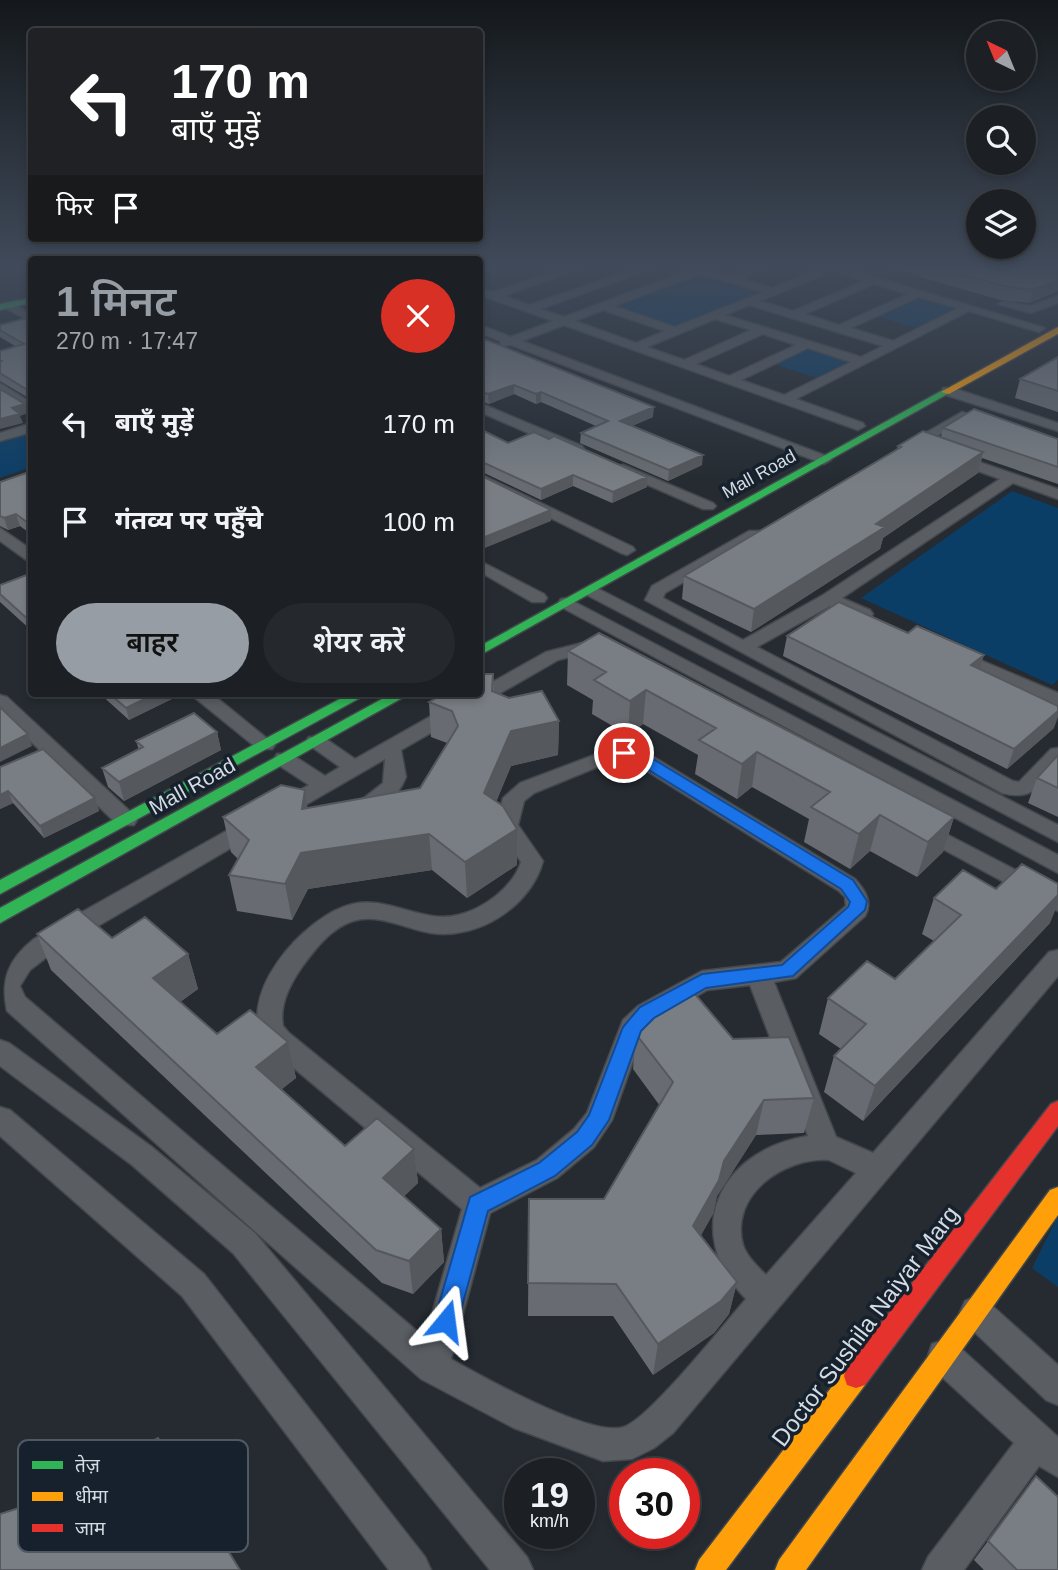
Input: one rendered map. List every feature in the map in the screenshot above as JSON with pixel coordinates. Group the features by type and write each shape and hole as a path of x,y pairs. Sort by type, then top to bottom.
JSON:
{"street":[{"path":"496,338 504,343"},
{"path":"504,343 517,338"},
{"path":"611,338 858,426"},
{"path":"636,347 658,338"},
{"path":"685,364 743,338"},
{"path":"789,338 862,361"},
{"path":"871,338 894,345"},
{"path":"785,400 907,338"},
{"name":"Mall Road","path":"483,649 591,590 809,460 858,426 1020,338"},
{"name":"Mall Road","path":"605,562 708,506 809,460 952,389 1043,338"},
{"path":"483,339 504,343 809,460"},
{"path":"730,380 807,344"},
{"path":"0,387 28,406"},
{"path":"952,389 1058,419"},
{"path":"952,389 1058,427"},
{"path":"483,408 708,506"},
{"path":"891,456 956,419 971,416 1058,444"},
{"path":"0,437 28,428"},
{"path":"915,443 1058,494"},
{"path":"744,647 829,598 1012,478"},
{"path":"483,479 627,550"},
{"path":"774,523 654,595 659,604 1009,788 1024,789 1058,754"},
{"path":"0,533 28,556"},
{"path":"483,567 544,595"},
{"path":"591,590 1058,834"},
{"path":"515,610 544,595"},
{"path":"829,598 878,620"},
{"path":"567,603 1058,865"},
{"path":"483,697 567,650 582,648 622,668"},
{"path":"940,648 1058,700"},
{"path":"204,697 265,746"},
{"name":"Mall Road","path":"0,888 355,697"},
{"name":"Mall Road","path":"0,916 397,697"},
{"path":"482,697 43,946 21,963 7,986 16,1004 433,1367 468,1388 594,1444 618,1446 640,1438 661,1421 765,1296 1058,959"},
{"path":"0,701 126,820"},
{"path":"316,741 355,768"},
{"path":"340,815 373,804 388,791 397,777 398,762 390,748"},
{"path":"30,758 51,749"},
{"path":"433,1367 478,1204 547,1170 584,1139 598,1120 632,1027 647,1013 702,981 777,974 793,966 856,910 859,901 855,893 847,885 635,755 624,753 596,760 527,788 514,798 506,826 532,861 528,879 509,899 478,917 457,925 440,926 377,909 354,912 317,932 278,986 268,1008 270,1028 291,1052 478,1204"},
{"path":"284,759 324,785"},
{"path":"284,808 316,816"},
{"path":"905,819 1058,902"},
{"path":"759,976 825,1146"},
{"path":"0,1051 142,1156 244,1242 514,1570"},
{"name":"Doctor Sushila Naiyar Marg","path":"709,1570 1058,1110"},
{"path":"0,1119 193,1285 412,1570"},
{"path":"1043,1130 1058,1139"},
{"path":"765,1296 737,1267 727,1244 725,1219 737,1190 757,1170 784,1152 825,1146 877,1170"},
{"path":"789,1570 1058,1198"},
{"path":"976,1312 1058,1388"},
{"path":"941,1570 1047,1451 944,1356"}],"shaded area":[{"path":"807,348 850,361 817,378 774,364"},
{"path":"28,431 28,468 0,478 0,440"},
{"path":"1012,491 1058,508 1058,680 1052,685 861,598"},
{"path":"1058,1216 1058,1287 1032,1268"}],"building":[{"path":"14,338 28,338 28,390 0,373 0,351 24,344"},
{"path":"483,338 654,407 620,421 703,455 669,470 581,433 608,421 541,392 536,394 514,385 488,394 483,392"},
{"path":"1058,357 1058,391 1020,379"},
{"path":"0,389 25,404 12,408 20,414 0,419"},
{"path":"974,409 1058,439 1058,467 943,428"},
{"path":"483,430 508,443 534,432 549,439 554,436 647,477 613,492 573,475 541,489 483,462"},
{"path":"923,431 983,452 876,524 885,527 754,609 684,576 901,447 898,446"},
{"path":"28,472 28,523 16,514 4,518 0,516 0,482"},
{"path":"483,476 551,510 483,538"},
{"path":"28,574 28,619 0,594 0,585"},
{"path":"839,602 908,633 917,626 984,655 971,665 1058,706 1058,711 1014,749 787,636"},
{"path":"599,633 954,817 928,842 880,815 859,834 811,807 830,792 757,752 742,764 699,740 716,728 646,690 630,701 594,680 606,672 568,651"},
{"path":"483,674 493,674 492,691 509,698 542,691 559,721 511,731 484,793 503,806 517,829 465,862 429,834 301,853 285,884 229,875 249,840 223,817 281,785 305,790 302,809 420,788 458,726 452,711 429,702 438,697 483,697"},
{"path":"114,697 149,697 126,708"},
{"path":"0,707 28,734 0,748"},
{"path":"194,713 217,732 119,782 102,768 143,747 136,741"},
{"path":"43,749 95,798 40,826 8,791 0,795 0,767"},
{"path":"1058,755 1058,788 1037,778"},
{"path":"1022,864 1058,884 1058,895 875,1086 834,1056 866,1024 828,998 867,961 895,979 961,915 934,898 963,870 996,889"},
{"path":"78,909 112,938 145,917 188,954 153,978 217,1034 250,1010 288,1042 256,1067 345,1146 377,1118 414,1149 383,1178 441,1229 409,1261 376,1250 37,934"},
{"path":"695,994 733,1039 789,1037 814,1098 764,1100 724,1161 719,1180 693,1226 737,1282 721,1301 658,1344 616,1284 528,1283 529,1199 604,1199 673,1082 636,1034 642,1019"},
{"path":"1036,1476 1058,1497 1058,1570 1017,1570 988,1541"},
{"path":"18,1508 18,1552 229,1552 240,1570 0,1570 0,1514"}],"traffic: fast":[{"path":"483,649 946,392"},
{"path":"0,888 355,697"},
{"path":"0,916 397,697"}],"traffic: slow":[{"path":"946,392 1043,338"},
{"path":"789,1570 1058,1197"},
{"path":"709,1570 856,1376"}],"traffic: jam":[{"path":"856,1376 1058,1110"}],"route":[{"path":"446,1321 478,1204 547,1170 584,1139 598,1120 632,1027 647,1013 702,981 787,971 856,910 859,901 847,885 635,755 624,753"}]}
